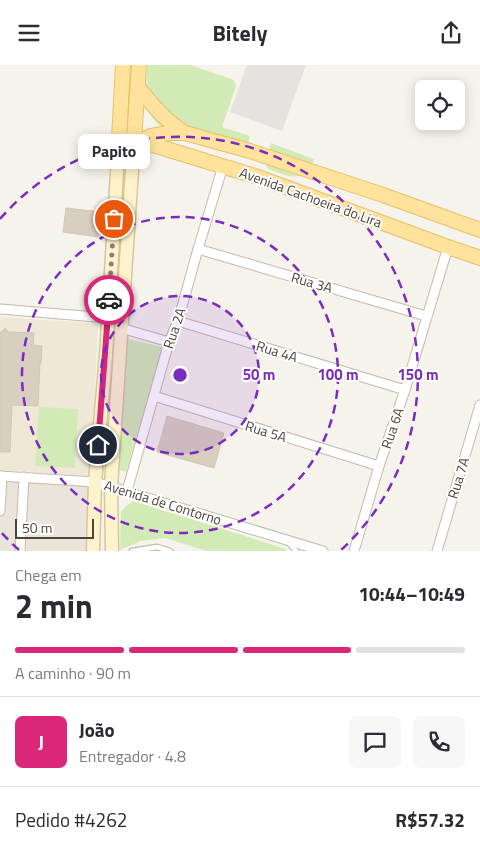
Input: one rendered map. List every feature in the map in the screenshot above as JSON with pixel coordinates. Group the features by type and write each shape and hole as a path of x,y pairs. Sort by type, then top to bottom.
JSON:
{"main road":[{"path":"119,139 123,65"},
{"path":"137,141 139,65"},
{"path":"138,87 155,108 183,133"},
{"path":"173,151 170,141 176,134 183,133"},
{"name":"Avenida Cachoeira do Lira","path":"137,141 151,136 183,133 250,151 480,230"},
{"name":"Avenida Cachoeira do Lira","path":"119,139 137,141 173,151 284,186 480,258"}],"street":[{"path":"93,551 119,139"},
{"path":"112,551 112,486 137,141"},
{"name":"Rua 2A","path":"127,491 169,342 178,321 223,166"},
{"name":"Rua 6A","path":"354,551 448,247"},
{"name":"Rua 3A","path":"198,249 426,316"},
{"path":"0,309 108,318"},
{"name":"Rua 4A","path":"178,321 405,390"},
{"path":"122,329 169,342"},
{"name":"Rua 5A","path":"154,396 379,466"},
{"name":"Rua 7A","path":"437,551 480,405"},
{"path":"0,511 1,476"},
{"name":"Avenida de Contorno","path":"1,476 96,482 323,551"},
{"path":"20,551 24,477"}],"lane":[{"path":"285,540 296,551"},
{"path":"132,551 157,547 170,551"}],"shaded area":[{"path":"247,65 306,65 282,131 230,112"},
{"path":"0,317 93,323 98,326 91,476 0,470"},
{"path":"0,477 95,482 91,551 0,551"}],"green space":[{"path":"147,65 190,65 234,80 236,86 222,127 250,136 248,142 242,148 211,144 203,146 173,135 162,128 147,110"},
{"path":"271,143 314,159 305,173 300,175 288,176 275,172 268,169 265,163"},
{"path":"127,339 163,347 126,472 117,469"},
{"path":"39,407 78,409 75,468 35,466"},
{"path":"133,501 286,549 287,551 207,551 165,538 141,541 120,550 121,512"}],"building":[{"path":"66,208 101,212 98,237 63,232"},
{"path":"5,328 8,332 34,333 33,345 42,346 38,406 12,405 10,452 0,452 0,333"},
{"path":"167,416 224,433 214,468 157,452"}],"way so far":[{"path":"109,300 114,219"}],"place":[{"name":"Papito","path":"114,219"}],"route":[{"path":"98,445 109,300"}]}
